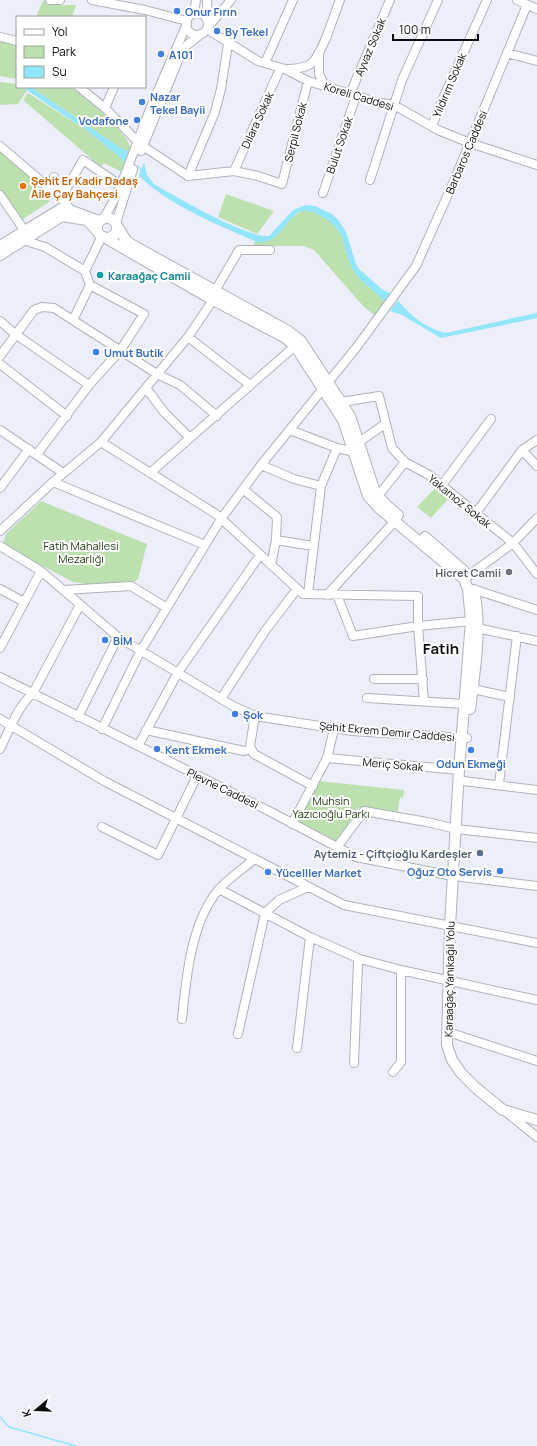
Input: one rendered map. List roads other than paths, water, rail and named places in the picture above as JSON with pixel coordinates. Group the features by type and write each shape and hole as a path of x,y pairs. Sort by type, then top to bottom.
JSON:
{"main road":[{"path":"0,255 23,235 61,209 71,210 80,215 102,220 109,218 117,225 127,242 284,337 295,346 350,416 375,492 385,504 452,558 469,583 474,624 472,690 459,770 458,806"},
{"path":"0,246 62,216 87,220 101,235 214,295 288,331 301,342 344,420 356,452 368,496 380,509 469,583"},
{"path":"101,235 98,226 102,220"},
{"path":"101,235 114,236 117,225"},
{"path":"458,806 463,781 464,704 474,624"},
{"name":"Karaağaç Yanıkağıl Yolu","path":"458,806 450,926 450,980 447,1045 452,1060 476,1088 503,1110"},
{"path":"503,1110 537,1120"}],"street":[{"path":"50,0 60,0"},
{"path":"92,0 187,22"},
{"path":"139,148 139,137 187,22 194,13 196,0"},
{"path":"206,28 207,0"},
{"path":"117,225 130,171 182,51 206,28 231,0"},
{"path":"265,63 293,0"},
{"path":"282,69 297,69 310,64 319,52 340,0"},
{"name":"Ayvaz Sokak","path":"353,95 390,0"},
{"path":"370,180 402,80 438,0"},
{"name":"Yıldırım Sokak","path":"432,126 441,102 487,0"},
{"path":"517,0 537,9"},
{"name":"Barbaros Caddesi","path":"102,729 140,652 221,519 261,465 326,386 387,307 416,266 470,143 527,5"},
{"path":"194,13 204,16 206,28"},
{"path":"187,22 191,33 206,28"},
{"name":"Koreli Caddesi","path":"206,28 228,44 265,63 308,81 394,106 438,130 470,143 537,165"},
{"path":"0,37 16,41"},
{"path":"188,176 215,112 221,89 228,44"},
{"path":"319,52 319,74 325,86"},
{"path":"507,53 537,61"},
{"name":"Dilara Sokak","path":"234,171 282,69"},
{"name":"Serpil Sokak","path":"234,171 258,176 282,184 308,81"},
{"path":"80,88 105,108 139,148 188,176 234,171"},
{"path":"105,108 114,88"},
{"name":"Bulut Sokak","path":"322,193 353,95"},
{"path":"0,146 59,197 71,210"},
{"path":"59,197 83,160 120,185"},
{"path":"102,220 110,208 120,185 130,171"},
{"path":"54,176 59,189 59,197"},
{"path":"0,196 23,235 85,271 90,285 144,314 120,351 89,385 37,454"},
{"path":"85,271 101,235"},
{"path":"0,531 101,442 188,337 214,295 238,250 270,250"},
{"path":"73,320 90,285"},
{"path":"0,356 34,310 42,307 54,308 157,374 180,386 217,416"},
{"path":"0,321 15,334 89,385"},
{"path":"188,337 250,385"},
{"path":"150,473 217,416 295,346"},
{"path":"0,364 67,416"},
{"path":"146,388 164,412 190,438"},
{"name":"Yakamoz Sokak","path":"340,402 379,396 392,448 405,462 429,475 513,543 537,574"},
{"path":"442,485 491,419"},
{"path":"359,442 385,424"},
{"path":"290,430 337,448 356,452"},
{"path":"1,433 37,454 59,479 205,545"},
{"path":"476,513 522,450 537,440"},
{"path":"101,442 221,519 303,594 418,596 418,626 424,701"},
{"path":"308,594 321,486 337,448"},
{"path":"0,488 29,449"},
{"path":"522,450 537,466"},
{"path":"378,496 405,462"},
{"path":"261,465 294,479 321,486"},
{"path":"243,489 277,518 276,540 271,565"},
{"path":"537,518 513,543 469,583 537,610"},
{"path":"327,595 394,521"},
{"path":"276,540 314,546"},
{"name":"Şehit Ekrem Demir Caddesi","path":"0,546 41,571 118,638 177,674 255,716 334,729 464,738"},
{"path":"138,746 177,674 260,555"},
{"path":"0,648 2,638 41,571"},
{"path":"64,590 131,586 167,608"},
{"path":"0,589 24,602"},
{"path":"221,699 265,631 297,589"},
{"path":"337,595 353,636 418,626 474,624 516,636 537,640"},
{"path":"0,749 11,726 28,697 33,693 80,605"},
{"path":"499,784 516,636"},
{"path":"78,717 118,638"},
{"name":"Plevne Caddesi","path":"0,678 33,693 356,856 453,876 537,886"},
{"path":"374,679 423,679"},
{"path":"472,690 510,697"},
{"path":"367,698 464,704"},
{"path":"255,716 251,749 260,759 313,786"},
{"path":"0,719 104,781 308,887 344,904 537,944"},
{"path":"292,824 313,786 326,758 334,729"},
{"path":"146,730 244,751 251,749"},
{"name":"Meriç Sokak","path":"326,758 459,770"},
{"path":"102,827 158,855 197,776"},
{"path":"463,781 499,784 537,790"},
{"path":"337,847 364,811 427,822 456,829 537,838"},
{"path":"182,1019 187,970 202,917 219,889 254,859"},
{"path":"238,1034 265,913 279,900 308,887"},
{"path":"219,889 310,937 360,959 401,970 537,1000"},
{"path":"297,1048 310,937"},
{"path":"354,1063 358,963 360,959"},
{"path":"393,1072 401,1062 401,970"},
{"path":"448,1032 537,1062"},
{"name":"Karaağaç Yanıkağıl Yolu","path":"503,1110 537,1137"}],"water":[{"path":"23,88 32,88 119,147 130,152 124,165 123,160 89,132"},
{"path":"144,162 147,175 154,184 212,216 245,231 259,235 269,236 293,210 305,205 315,206 332,214 339,221 346,232 356,264 360,270 383,290 392,294 386,303 358,277 350,263 343,240 336,227 317,214 309,211 297,213 274,238 264,242 257,242 195,214 166,197 139,176"},
{"path":"398,300 407,311 419,321 425,325 446,333 537,313 537,318 441,338 402,315 390,311"}],"waterway":[{"path":"138,166 142,171"},
{"path":"0,1417 9,1427 76,1446"}],"place":[{"name":"Onur Fırın","path":"177,11"},
{"name":"By Tekel","path":"217,31"},
{"name":"A101","path":"161,54"},
{"name":"Nazar Tekel Bayii","path":"142,102"},
{"name":"Vodafone","path":"137,120"},
{"name":"Şehit Er Kadir Dadaş Aile Çay Bahçesi","path":"23,186"},
{"name":"Karaağaç Camii","path":"100,275"},
{"name":"Umut Butik","path":"96,352"},
{"name":"Hicret Camii","path":"509,572"},
{"name":"BİM","path":"105,640"},
{"name":"Şok","path":"235,714"},
{"name":"Kent Ekmek","path":"157,749"},
{"name":"Odun Ekmeği","path":"471,750"},
{"name":"Aytemiz - Çiftçioğlu Kardeşler","path":"480,853"},
{"name":"Oğuz Oto Servis","path":"500,871"},
{"name":"Yücelller Market","path":"268,872"}],"district":[{"name":"Fatih","path":"441,648"}],"park label":[{"name":"Fatih Mahallesi Mezarlığı","path":"81,551"},
{"name":"Muhsin Yazıcıoğlu Parkı","path":"331,806"}]}
